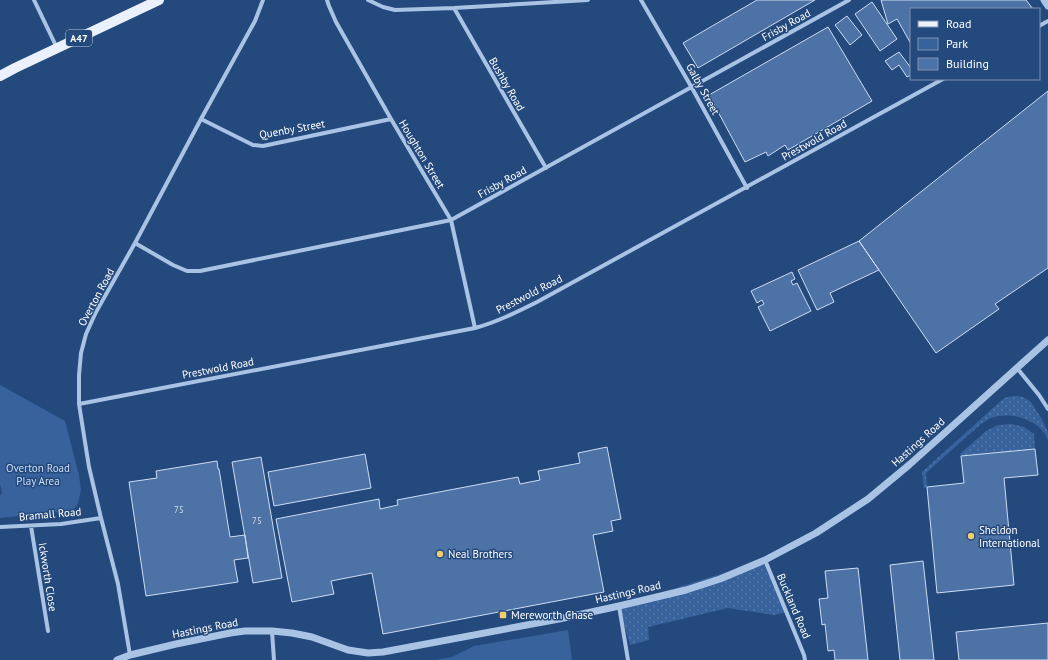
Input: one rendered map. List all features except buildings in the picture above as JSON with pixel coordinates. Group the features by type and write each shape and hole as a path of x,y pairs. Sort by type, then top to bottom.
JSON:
{"main road":[{"name":"A47","path":"0,76 159,0"}],"street":[{"path":"34,0 57,48"},
{"name":"Overton Road","path":"130,655 118,584 89,467 80,404 79,375 81,354 86,334 96,312 255,21 263,0"},
{"name":"Houghton Street","path":"327,0 328,6 336,22 451,220 475,328"},
{"path":"368,0 383,7 395,10 588,0"},
{"name":"Galby Street","path":"642,0 747,188"},
{"name":"Frisby Road","path":"135,243 173,265 187,271 200,271 451,220 849,0"},
{"path":"1044,0 1048,6"},
{"name":"Bushby Road","path":"454,8 546,168"},
{"name":"Prestwold Road","path":"80,404 475,328 489,324 537,302 941,80"},
{"name":"Quenby Street","path":"201,119 253,145 263,146 391,119"},
{"name":"Hastings Road","path":"117,660 130,655 176,644 230,632 245,631 292,633 312,637 348,650 368,653 383,652 619,606 686,590 713,581 765,560 816,533 868,499 909,465 1048,340"},
{"path":"1017,368 1039,394 1048,409"},
{"name":"Bramall Road","path":"0,527 61,524 101,518"},
{"name":"Ickworth Close","path":"31,526 48,631"},
{"name":"Buckland Road","path":"765,560 804,654 805,660"},
{"path":"619,606 628,660"},
{"path":"272,631 274,660"}],"green space":[{"name":"Overton Road Play Area","path":"0,385 65,421 79,475 81,490 78,503 75,508 69,511 0,518 0,496 2,493 0,484"},
{"path":"1016,396 1023,397 1031,402 1048,432 1048,440 1039,427 1024,418 1016,416 999,416 991,418 982,423 926,473 927,487 924,488 922,472 1003,399"},
{"path":"1012,424 1024,427 1034,434 1035,449 961,456 960,454 986,431 998,425"},
{"path":"765,560 787,612 774,615 728,608 648,627 649,640 630,645 619,606"},
{"path":"568,630 572,660 435,660 452,657 474,646"}],"place":[{"name":"Sheldon International","path":"971,536"},
{"name":"Neal Brothers","path":"440,554"},
{"name":"Mereworth Chase","path":"503,615"}]}
